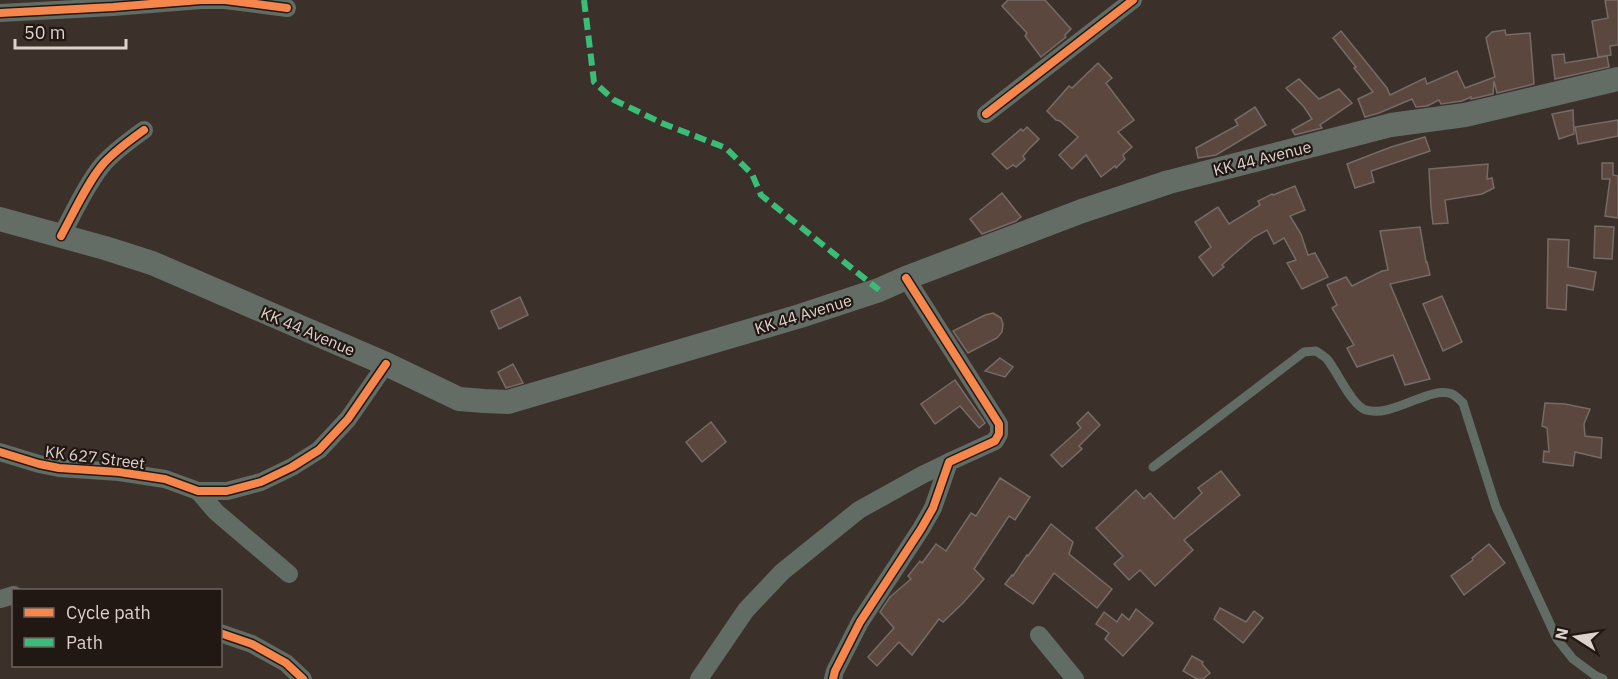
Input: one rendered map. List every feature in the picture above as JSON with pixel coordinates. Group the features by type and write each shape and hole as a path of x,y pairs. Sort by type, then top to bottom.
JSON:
{"main road":[{"name":"KK 44 Avenue","path":"0,219 152,263 386,364 459,399 508,402 800,316 879,290 1082,211 1169,182 1391,125 1465,115 1618,79"}],"street":[{"path":"0,13 201,0 225,0 287,8"},
{"path":"986,114 1132,0"},
{"path":"61,236 103,164 117,150 144,130"},
{"path":"699,679 746,610 782,572 859,510 922,475 995,441 999,434 999,424 906,278"},
{"name":"KK 627 Street","path":"0,452 59,468 118,472 165,479 198,491 227,491 261,482 292,467 319,450 348,419 386,364"},
{"path":"833,679 860,622 933,508 949,462"},
{"path":"198,491 216,512 289,574"},
{"path":"222,634 252,644 278,658 303,679"},
{"path":"1039,635 1075,679"}],"lane":[{"path":"1154,467 1304,352 1316,351 1326,359 1350,395 1364,410 1391,409 1437,393 1451,394 1463,403 1497,507 1557,639 1573,659 1603,679"}],"building":[{"path":"1008,0 1045,0 1071,29 1065,35 1066,37 1041,57 1025,36 1027,33 1002,6"},
{"path":"1605,0 1618,0 1618,45 1610,46 1611,55 1598,57 1592,21 1608,18"},
{"path":"1505,30 1506,35 1530,33 1534,84 1497,93 1494,81 1493,94 1441,104 1439,100 1427,106 1416,107 1412,99 1365,117 1358,99 1373,92 1333,38 1341,31 1387,88 1390,95 1425,78 1427,84 1457,71 1465,88 1495,77 1486,38 1492,32"},
{"path":"1564,54 1565,63 1607,56 1609,67 1555,79 1552,55"},
{"path":"1098,63 1112,78 1106,83 1134,120 1118,132 1132,147 1123,155 1125,159 1116,168 1115,166 1101,177 1086,155 1072,169 1059,155 1078,137 1047,111 1069,86 1072,88"},
{"path":"1299,79 1319,99 1339,89 1352,103 1320,125 1322,128 1295,135 1292,130 1312,119 1286,88"},
{"path":"1255,107 1266,125 1216,155 1198,158 1196,148 1238,125 1235,120"},
{"path":"1573,110 1574,134 1559,139 1552,114"},
{"path":"1618,120 1618,136 1578,144 1575,127"},
{"path":"1027,127 1039,139 1023,156 1025,159 1016,167 1013,165 1007,169 992,154 1021,129 1023,131"},
{"path":"1425,137 1430,151 1371,171 1374,182 1355,188 1347,164"},
{"path":"1602,163 1613,163 1613,175 1618,176 1618,218 1605,216 1610,179 1602,179"},
{"path":"1488,164 1487,179 1492,178 1494,188 1482,194 1445,200 1448,223 1433,224 1429,169"},
{"path":"1295,186 1305,210 1290,216 1301,234 1308,255 1315,253 1328,277 1302,289 1287,263 1296,260 1284,238 1274,244 1267,230 1254,237 1213,276 1199,257 1211,247 1195,222 1218,207 1229,224 1260,205 1258,201"},
{"path":"1002,193 1021,217 982,234 970,219"},
{"path":"1595,226 1614,227 1612,259 1594,258"},
{"path":"1420,227 1430,275 1390,284 1430,379 1405,385 1393,355 1357,367 1347,348 1354,345 1332,308 1337,305 1327,285 1346,277 1352,286 1388,270 1380,231"},
{"path":"1548,239 1569,240 1568,267 1596,272 1593,290 1567,285 1566,310 1547,308"},
{"path":"1442,296 1462,342 1443,351 1423,304"},
{"path":"520,297 528,315 499,329 491,311"},
{"path":"993,313 1001,318 1002,332 997,338 968,353 953,331"},
{"path":"1000,358 1013,367 1005,377 985,371"},
{"path":"513,364 523,383 506,388 498,372"},
{"path":"955,380 985,423 979,428 960,406 935,424 921,404"},
{"path":"1545,403 1590,409 1584,424 1585,436 1602,438 1601,458 1575,452 1573,466 1543,462 1544,451 1549,452 1547,428 1542,426"},
{"path":"1088,412 1100,425 1079,446 1082,449 1062,467 1051,455 1081,428 1077,423"},
{"path":"711,422 726,442 702,462 686,442"},
{"path":"1221,471 1240,495 1184,540 1193,550 1155,586 1140,570 1129,580 1114,564 1123,556 1096,528 1136,490 1144,499 1150,493 1174,519 1202,493 1198,488"},
{"path":"1000,478 1030,497 1015,520 1009,516 974,569 984,579 943,622 939,619 912,655 899,642 877,666 868,657 894,628 880,612 890,597 911,579 908,576 920,561 922,563 936,544 946,551 971,513 976,516"},
{"path":"1051,524 1073,542 1069,554 1112,589 1097,608 1054,573 1033,604 1005,584"},
{"path":"1489,544 1505,563 1464,595 1451,576 1473,560 1472,558"},
{"path":"1220,608 1246,622 1254,611 1263,618 1243,643 1214,619"},
{"path":"1136,609 1153,623 1123,656 1105,639 1109,633 1096,624 1104,612 1117,622 1122,614 1129,620"},
{"path":"1192,656 1203,662 1202,664 1210,673 1203,679 1197,679 1183,671"}],"marked path":[{"path":"584,0 594,82 614,100 664,124 726,148 752,174 761,195 879,290"}],"cycle path":[{"path":"0,13 201,0 225,0 287,8"},
{"path":"986,114 1133,0"},
{"path":"61,236 98,170 113,154 144,130"},
{"path":"833,679 860,622 933,508 949,462 995,441 999,434 999,424 906,278"},
{"path":"0,452 59,468 119,472 165,479 198,491 227,491 261,482 292,467 319,450 348,419 386,364"},
{"path":"222,634 252,644 286,663 303,679"}]}
